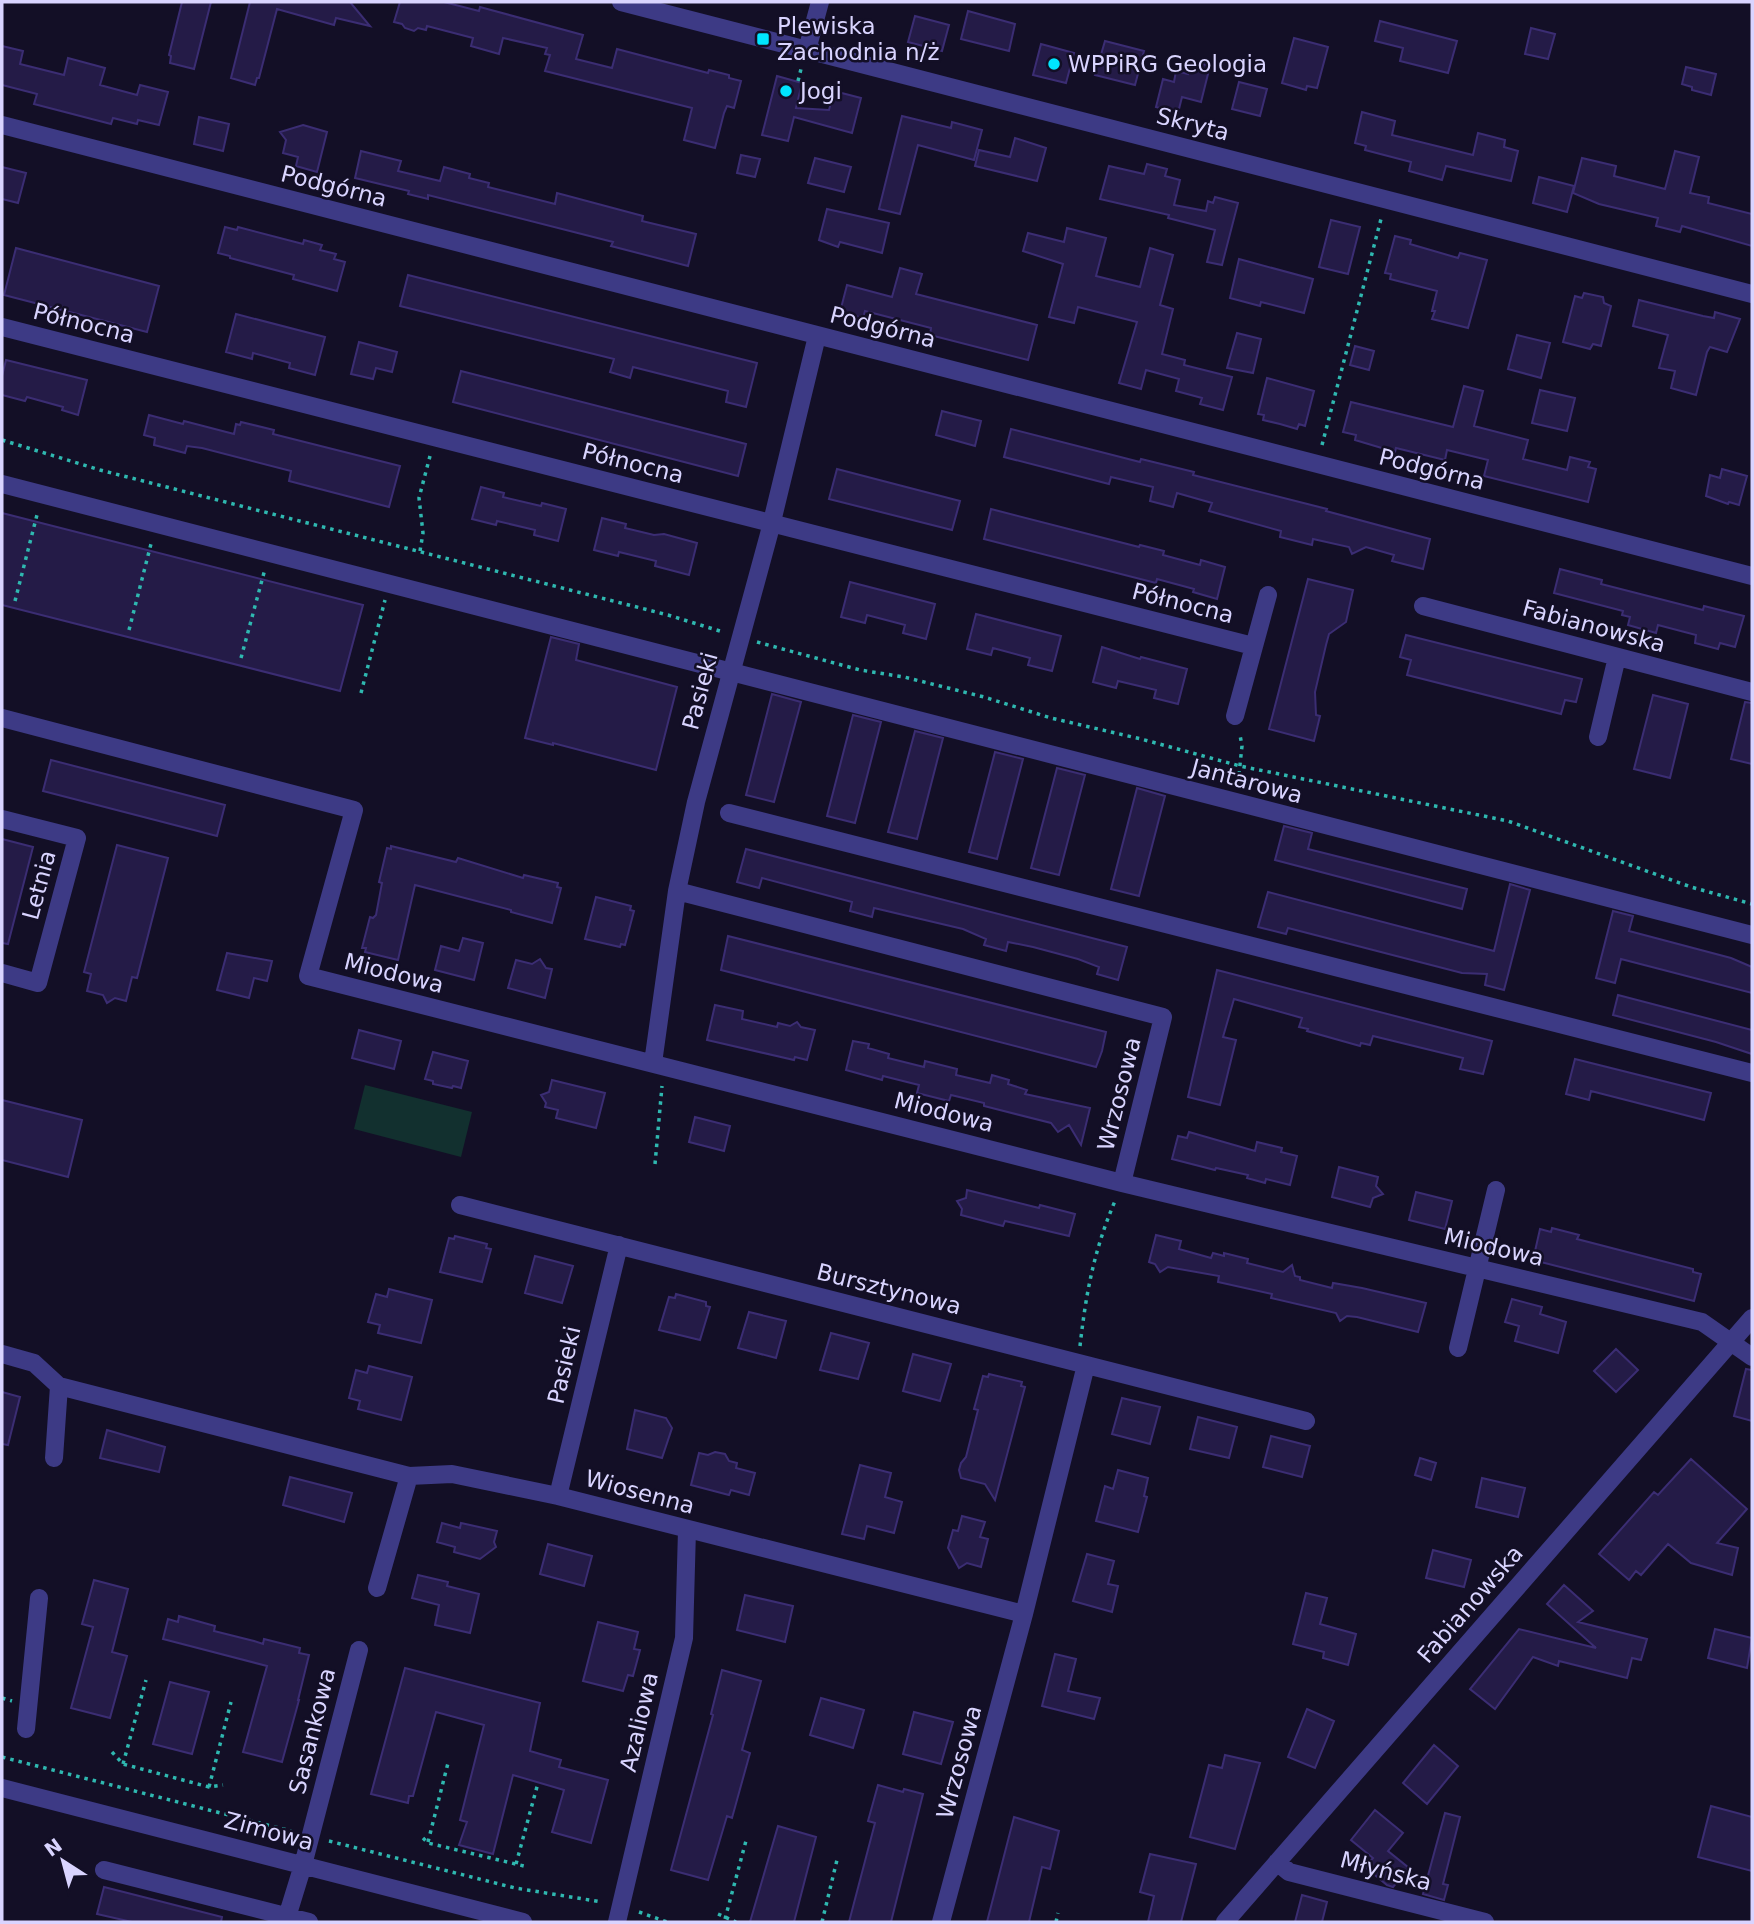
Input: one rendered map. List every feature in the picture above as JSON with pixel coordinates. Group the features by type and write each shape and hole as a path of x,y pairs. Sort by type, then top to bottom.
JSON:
{"street":[{"name":"Skryta","path":"621,2 805,57 1752,294"},
{"path":"805,57 820,2"},
{"name":"Podgórna","path":"2,125 1752,576"},
{"name":"Północna","path":"2,327 1253,646"},
{"name":"Pasieki","path":"653,1063 677,891 696,802 769,534 817,336"},
{"name":"Jantarowa","path":"2,484 1752,935"},
{"name":"Północna","path":"1235,716 1268,595"},
{"name":"Fabianowska","path":"1423,606 1752,692"},
{"path":"1598,737 1617,657"},
{"name":"Miodowa","path":"2,718 354,810 308,976 1122,1183 1702,1322 1752,1357"},
{"path":"729,813 1752,1073"},
{"name":"Letnia","path":"2,819 77,838 38,982 2,973"},
{"name":"Wrzosowa","path":"677,891 1163,1017 1122,1183"},
{"path":"1458,1348 1496,1190"},
{"name":"Bursztynowa","path":"460,1205 1306,1421"},
{"name":"Pasieki","path":"558,1496 619,1245"},
{"name":"Fabianowska","path":"1225,1922 1752,1318"},
{"name":"Wiosenna","path":"2,1354 34,1363 59,1386 409,1476 452,1474 558,1496 1024,1614"},
{"path":"1024,1614 1081,1364"},
{"path":"54,1458 59,1386"},
{"path":"377,1588 409,1476"},
{"name":"Azaliowa","path":"619,1915 684,1638 687,1530"},
{"path":"26,1729 39,1598"},
{"name":"Wrzosowa","path":"941,1922 1024,1614"},
{"name":"Sasankowa","path":"288,1917 359,1650"},
{"name":"Zimowa","path":"2,1788 523,1922"},
{"name":"Młyńska","path":"1277,1862 1289,1872 1485,1922"},
{"path":"104,1870 309,1922"}],"path":[{"path":"797,81 805,57"},
{"path":"1320,454 1382,214"},
{"path":"2,440 100,470 668,615 860,670 904,677 984,697 1051,718 1240,766 1508,821 1691,887 1752,904"},
{"path":"420,551 423,533 419,498 432,449"},
{"path":"15,601 42,495"},
{"path":"129,630 156,524"},
{"path":"241,658 269,554"},
{"path":"361,693 389,584"},
{"path":"1235,716 1242,746 1235,803"},
{"path":"653,1063 662,1081 655,1164"},
{"path":"1081,1364 1086,1292 1092,1264 1102,1230 1122,1183"},
{"path":"123,1764 146,1680"},
{"path":"209,1787 232,1702"},
{"path":"112,1752 123,1764 209,1787 223,1785"},
{"path":"2,1757 515,1888 600,1901 619,1915 667,1922"},
{"path":"428,1843 448,1763"},
{"path":"516,1864 538,1783"},
{"path":"725,1919 747,1837"},
{"path":"423,1838 428,1843 524,1866"},
{"path":"821,1922 837,1860"},
{"path":"1056,1922 1059,1913"},
{"path":"718,1914 736,1922"}],"green space":[{"path":"365,1085 472,1112 461,1157 354,1129"}],"building":[{"path":"182,2 211,2 194,69 170,63 169,55"},
{"path":"250,2 350,2 370,26 336,18 334,25 277,9 255,85 231,78"},
{"path":"400,2 444,2 479,11 480,7 583,35 576,59 612,68 617,49 708,73 709,70 729,75 729,78 741,81 734,108 727,106 715,148 684,140 692,108 545,71 550,55 545,54 547,48 503,38 499,54 471,46 473,38 427,26 426,30 418,28 414,31 405,28 394,22"},
{"path":"968,11 1015,24 1009,51 961,39"},
{"path":"915,16 949,25 942,51 908,42"},
{"path":"1380,21 1457,41 1448,73 1400,61 1403,48 1375,41"},
{"path":"1531,28 1555,34 1548,59 1525,54"},
{"path":"1294,38 1328,47 1317,88 1307,86 1306,90 1282,83"},
{"path":"1105,41 1144,51 1135,85 1095,75"},
{"path":"1041,44 1074,53 1066,83 1033,75"},
{"path":"2,46 23,51 20,64 64,75 68,58 105,68 100,85 137,95 140,85 168,92 159,125 138,120 137,124 113,118 111,124 34,104 37,94 2,85"},
{"path":"1191,61 1210,66 1201,102 1182,97 1178,113 1156,107 1163,79 1174,82 1176,71 1188,74"},
{"path":"1686,67 1716,74 1711,95 1682,84"},
{"path":"777,76 802,83 796,108 829,110 834,91 861,98 852,133 794,117 788,141 762,135"},
{"path":"1239,82 1267,89 1260,116 1232,109"},
{"path":"1362,112 1395,121 1392,135 1473,155 1478,133 1505,140 1504,147 1518,151 1511,181 1446,166 1442,180 1409,171 1411,162 1365,150 1366,146 1355,143"},
{"path":"902,116 951,128 952,122 982,130 974,160 918,145 900,214 879,209"},
{"path":"199,117 229,124 223,151 194,144"},
{"path":"303,125 327,132 317,172 296,166 298,157 283,153 286,140 280,132"},
{"path":"1015,138 1046,148 1037,181 975,166 979,150 1010,157"},
{"path":"361,151 401,161 398,171 440,181 444,167 470,174 469,178 489,183 488,187 555,204 557,193 643,216 642,221 696,234 688,266 611,246 613,242 428,195 428,199 408,194 409,191 355,178"},
{"path":"1675,151 1699,157 1690,193 1709,197 1708,203 1752,214 1752,246 1682,226 1680,232 1656,226 1658,218 1599,204 1573,193 1582,158 1616,166 1614,176 1665,189"},
{"path":"741,155 760,159 755,177 737,173"},
{"path":"815,158 851,167 844,192 808,183"},
{"path":"1147,164 1167,169 1165,176 1180,180 1174,205 1206,211 1208,201 1213,203 1215,197 1238,203 1222,265 1207,262 1215,230 1168,218 1169,215 1100,199 1109,166 1144,174"},
{"path":"2,167 26,173 18,203 2,199"},
{"path":"1539,177 1574,186 1567,212 1533,203"},
{"path":"827,209 889,223 882,253 840,242 838,247 819,240"},
{"path":"1331,220 1360,227 1348,274 1319,267"},
{"path":"225,227 237,230 238,227 303,244 304,240 322,245 320,250 336,254 334,259 345,262 337,291 293,279 294,275 218,253"},
{"path":"1067,228 1106,238 1096,276 1140,287 1150,248 1173,255 1160,305 1173,309 1162,354 1185,360 1184,365 1232,377 1223,410 1200,404 1202,398 1176,391 1179,379 1146,370 1141,389 1119,383 1137,322 1078,307 1074,323 1049,317 1063,264 1023,251 1028,233 1064,242"},
{"path":"1395,236 1411,240 1410,244 1458,258 1460,253 1487,260 1468,328 1432,319 1437,291 1390,279 1391,274 1385,273"},
{"path":"16,248 159,286 147,332 4,295"},
{"path":"1239,259 1313,279 1304,313 1261,302 1260,306 1230,298"},
{"path":"900,268 922,274 916,294 1037,325 1028,360 930,335 931,328 865,311 863,318 840,312 847,285 892,297"},
{"path":"408,275 757,363 746,407 726,402 728,391 633,367 630,378 610,372 614,359 400,306"},
{"path":"1584,293 1603,297 1604,303 1611,306 1601,346 1593,344 1590,349 1563,342 1575,296 1582,298"},
{"path":"1639,300 1703,316 1714,318 1715,312 1740,319 1727,352 1710,347 1707,352 1696,395 1671,388 1675,371 1659,368 1668,335 1633,326"},
{"path":"236,314 325,337 315,375 289,368 290,363 253,353 252,359 226,352"},
{"path":"1237,333 1261,339 1253,373 1227,368"},
{"path":"1517,335 1550,343 1541,378 1508,369"},
{"path":"359,342 397,352 392,372 376,368 373,379 351,374"},
{"path":"1355,346 1374,351 1369,370 1350,365"},
{"path":"6,360 87,380 78,415 62,410 63,407 27,397 25,401 2,395 2,376"},
{"path":"461,371 746,444 738,476 453,402"},
{"path":"1267,378 1314,391 1305,426 1299,424 1297,429 1263,420 1264,415 1258,414"},
{"path":"1464,386 1483,391 1474,426 1528,440 1523,459 1567,470 1570,457 1590,462 1588,467 1596,469 1588,502 1484,476 1488,460 1447,450 1445,460 1396,448 1395,452 1355,440 1356,435 1343,432 1351,402 1453,427"},
{"path":"1540,390 1575,398 1567,431 1532,423"},
{"path":"942,411 981,421 975,446 936,435"},
{"path":"149,415 234,434 236,424 240,425 241,422 274,430 273,434 400,466 389,507 289,481 291,471 202,448 187,446 185,453 154,445 155,438 144,435"},
{"path":"1011,429 1140,462 1141,459 1194,472 1193,475 1327,509 1326,511 1430,539 1423,569 1392,561 1394,555 1366,547 1352,554 1349,547 1313,539 1312,545 1280,537 1281,531 1209,511 1212,503 1177,493 1173,507 1150,501 1153,487 1111,477 1109,484 1004,457"},
{"path":"837,469 960,501 952,530 829,499"},
{"path":"1722,469 1747,476 1739,505 1706,496 1710,475 1720,478"},
{"path":"481,487 504,493 503,497 566,509 558,541 534,535 535,530 497,521 496,525 472,519"},
{"path":"991,509 1164,551 1163,555 1200,565 1201,560 1225,567 1217,599 1193,592 1194,589 1157,579 1156,583 984,539"},
{"path":"2,513 363,605 340,691 2,605"},
{"path":"602,518 626,524 625,528 697,543 689,575 655,566 656,561 619,552 618,556 594,550"},
{"path":"1560,569 1602,580 1601,584 1703,610 1704,606 1744,616 1735,647 1720,643 1718,649 1695,643 1696,635 1658,625 1656,633 1628,625 1630,617 1622,615 1623,611 1554,593"},
{"path":"1308,579 1353,590 1346,622 1329,634 1326,645 1315,692 1316,715 1320,716 1314,741 1269,729"},
{"path":"850,582 935,604 926,639 903,633 905,625 867,615 865,623 841,617"},
{"path":"976,614 1061,636 1052,671 1028,665 1030,658 993,648 991,655 967,649"},
{"path":"1406,635 1582,679 1576,702 1565,700 1561,714 1407,675 1411,660 1400,657"},
{"path":"551,637 579,644 576,660 677,687 656,770 525,738"},
{"path":"1102,647 1187,669 1178,704 1154,698 1156,690 1118,681 1116,688 1093,682"},
{"path":"772,694 801,702 774,802 746,795"},
{"path":"1653,695 1688,704 1670,778 1634,769"},
{"path":"1745,702 1752,703 1752,764 1731,759"},
{"path":"853,715 881,722 855,823 827,816"},
{"path":"915,731 943,738 917,839 888,832"},
{"path":"995,752 1023,759 997,859 969,852"},
{"path":"51,760 225,805 217,836 43,791"},
{"path":"1057,768 1085,775 1059,875 1031,868"},
{"path":"1137,788 1165,796 1139,896 1111,889"},
{"path":"1284,826 1312,833 1308,849 1467,889 1462,909 1275,860"},
{"path":"2,839 33,847 8,944 2,943"},
{"path":"117,845 168,858 137,978 132,977 126,1001 115,998 107,1003 103,995 87,991 91,974 84,972"},
{"path":"391,846 456,862 458,858 523,878 524,875 558,883 557,887 561,888 552,923 415,885 398,960 365,952 366,948 362,948 370,917 376,915 382,883 379,882 387,848 391,849"},
{"path":"746,849 1127,947 1118,980 1097,974 1099,967 1033,947 1008,942 1006,951 984,945 986,939 963,929 874,908 872,917 850,911 852,902 762,878 759,888 737,882"},
{"path":"1510,884 1530,890 1504,990 1485,985 1487,974 1462,973 1288,928 1286,934 1258,927 1268,892 1494,951"},
{"path":"596,897 631,906 630,910 634,911 625,945 621,944 620,947 585,939"},
{"path":"1613,911 1633,916 1629,931 1731,958 1752,967 1752,993 1621,959 1615,983 1596,978"},
{"path":"728,936 1106,1032 1102,1051 1096,1067 721,970"},
{"path":"463,938 483,943 474,980 435,970 441,946 459,951"},
{"path":"227,953 272,961 267,981 254,978 249,998 217,990"},
{"path":"540,959 546,968 552,969 545,998 508,988 516,960 532,964"},
{"path":"1217,970 1492,1041 1483,1074 1460,1069 1463,1058 1373,1036 1370,1045 1361,1043 1360,1046 1307,1031 1308,1029 1299,1027 1302,1018 1234,999 1223,1037 1236,1040 1220,1105 1188,1097"},
{"path":"1618,995 1752,1030 1752,1054 1613,1015"},
{"path":"715,1005 743,1011 742,1019 777,1027 778,1023 790,1026 797,1022 801,1027 815,1030 807,1060 795,1057 794,1060 707,1040"},
{"path":"359,1030 401,1041 394,1069 352,1058"},
{"path":"853,1041 869,1044 868,1048 889,1054 888,1058 924,1067 925,1061 957,1069 956,1075 990,1083 992,1075 1009,1080 1008,1084 1027,1090 1025,1094 1090,1108 1081,1145 1069,1125 1058,1132 1051,1123 984,1106 984,1103 951,1095 949,1101 917,1093 919,1085 883,1076 882,1080 846,1070"},
{"path":"433,1052 468,1061 461,1088 433,1084 433,1081 425,1079"},
{"path":"1575,1059 1711,1093 1704,1120 1591,1091 1589,1100 1566,1094"},
{"path":"552,1080 605,1093 596,1128 556,1118 558,1110 545,1107 546,1103 541,1095 549,1092"},
{"path":"2,1100 82,1120 68,1177 2,1160"},
{"path":"695,1117 730,1126 724,1151 689,1142"},
{"path":"1189,1132 1255,1151 1257,1142 1282,1148 1281,1152 1297,1156 1290,1185 1266,1179 1265,1183 1247,1178 1248,1175 1172,1159 1178,1136 1187,1138"},
{"path":"1339,1167 1378,1177 1376,1186 1383,1194 1373,1198 1370,1207 1332,1197"},
{"path":"967,1190 1075,1214 1069,1236 1005,1221 1003,1226 961,1215 962,1209 957,1201 966,1198"},
{"path":"1416,1192 1452,1201 1445,1229 1409,1220"},
{"path":"1552,1228 1579,1235 1577,1239 1693,1269 1693,1272 1701,1274 1694,1301 1533,1260 1540,1229 1551,1232"},
{"path":"1156,1235 1181,1241 1179,1249 1211,1258 1213,1253 1224,1256 1224,1253 1248,1259 1247,1263 1283,1272 1292,1265 1295,1276 1300,1277 1300,1280 1332,1288 1333,1283 1362,1288 1426,1303 1418,1332 1357,1317 1347,1316 1340,1321 1336,1313 1271,1298 1272,1294 1218,1282 1219,1276 1168,1267 1160,1272 1155,1264 1149,1262"},
{"path":"455,1236 487,1244 486,1248 491,1249 482,1282 440,1272 449,1238 454,1239"},
{"path":"535,1256 573,1266 562,1303 525,1293"},
{"path":"389,1289 432,1300 421,1343 378,1333 380,1325 368,1322 376,1294 387,1297"},
{"path":"676,1294 706,1302 706,1306 710,1307 700,1340 659,1330 669,1297 675,1298"},
{"path":"1512,1299 1542,1307 1540,1314 1566,1322 1558,1353 1515,1341 1519,1326 1505,1322"},
{"path":"749,1312 786,1321 776,1358 738,1348"},
{"path":"831,1333 869,1343 858,1379 820,1370"},
{"path":"1616,1349 1638,1370 1616,1392 1594,1371"},
{"path":"913,1354 951,1364 940,1401 903,1391"},
{"path":"369,1366 412,1377 401,1420 358,1409 360,1401 349,1398 356,1370 367,1373"},
{"path":"1746,1369 1752,1370 1752,1421 1734,1416"},
{"path":"989,1374 1022,1382 1021,1386 1025,1387 995,1500 985,1484 961,1478 959,1470 966,1457 978,1410 974,1409 983,1376 988,1377"},
{"path":"2,1392 20,1397 8,1445 2,1444"},
{"path":"1122,1398 1160,1407 1150,1444 1112,1434"},
{"path":"635,1410 666,1418 672,1428 662,1458 627,1449"},
{"path":"1198,1417 1237,1427 1229,1458 1190,1449"},
{"path":"107,1430 165,1447 159,1472 100,1458"},
{"path":"1271,1436 1310,1446 1302,1477 1263,1467"},
{"path":"715,1452 725,1454 729,1461 737,1463 736,1468 755,1473 749,1495 731,1490 729,1495 691,1485 699,1453 708,1455"},
{"path":"1420,1458 1436,1463 1431,1480 1415,1475"},
{"path":"1691,1459 1747,1509 1717,1543 1738,1548 1732,1575 1691,1563 1668,1544 1641,1575 1636,1571 1629,1580 1599,1554 1654,1492 1658,1495"},
{"path":"860,1465 891,1473 885,1497 902,1502 894,1533 867,1526 864,1539 842,1534"},
{"path":"1118,1470 1148,1478 1144,1496 1147,1497 1138,1532 1096,1521 1105,1486 1113,1489"},
{"path":"290,1477 352,1493 344,1522 283,1505"},
{"path":"1482,1478 1525,1488 1518,1517 1476,1507"},
{"path":"962,1516 985,1522 980,1537 988,1539 981,1567 967,1563 959,1568 948,1548 953,1530 958,1531"},
{"path":"442,1523 460,1528 461,1523 497,1531 494,1542 496,1547 480,1559 454,1552 455,1547 437,1542"},
{"path":"548,1544 592,1556 584,1586 540,1574"},
{"path":"1433,1550 1471,1560 1464,1587 1426,1578"},
{"path":"1087,1554 1114,1561 1108,1584 1118,1586 1112,1612 1073,1601"},
{"path":"418,1575 448,1582 447,1586 479,1594 470,1633 435,1625 439,1605 412,1598"},
{"path":"94,1580 128,1589 112,1652 127,1656 110,1718 71,1708 93,1627 82,1624"},
{"path":"1564,1585 1593,1611 1578,1622 1647,1639 1641,1660 1632,1658 1627,1678 1559,1661 1558,1666 1533,1657 1495,1709 1470,1689 1519,1629 1596,1648 1547,1604"},
{"path":"1306,1593 1327,1598 1320,1624 1356,1634 1348,1665 1323,1658 1324,1652 1293,1644"},
{"path":"745,1595 793,1606 785,1642 737,1630"},
{"path":"179,1616 215,1626 214,1631 263,1644 264,1639 300,1648 299,1653 309,1655 282,1762 243,1752 267,1666 163,1639 168,1619 178,1622"},
{"path":"598,1622 638,1632 634,1649 640,1650 633,1676 628,1675 623,1691 583,1681"},
{"path":"1715,1629 1752,1638 1747,1668 1708,1658"},
{"path":"1055,1654 1076,1659 1068,1691 1100,1698 1094,1719 1042,1706"},
{"path":"405,1668 540,1703 530,1751 561,1760 559,1767 608,1780 591,1843 552,1832 564,1790 513,1775 493,1854 459,1845 467,1822 460,1820 484,1725 436,1712 413,1796 409,1796 408,1803 371,1794"},
{"path":"722,1670 761,1681 742,1750 750,1753 732,1818 727,1816 708,1880 671,1870 713,1715 711,1714"},
{"path":"170,1682 209,1692 192,1754 153,1744"},
{"path":"821,1698 864,1710 853,1748 810,1735"},
{"path":"1307,1709 1334,1721 1315,1768 1288,1757"},
{"path":"914,1712 953,1722 941,1764 903,1754"},
{"path":"1434,1745 1458,1766 1427,1804 1403,1783"},
{"path":"1225,1755 1260,1763 1235,1849 1190,1837 1209,1765 1222,1768"},
{"path":"878,1785 923,1794 891,1922 849,1922 875,1823 868,1821"},
{"path":"1711,1806 1752,1817 1752,1871 1698,1857"},
{"path":"1375,1810 1403,1833 1388,1851 1409,1868 1393,1887 1365,1867 1373,1858 1351,1840"},
{"path":"1445,1813 1460,1817 1443,1884 1448,1885 1444,1900 1423,1894"},
{"path":"1014,1817 1059,1831 1050,1869 1042,1867 1029,1922 987,1922"},
{"path":"778,1826 816,1837 794,1922 750,1922"},
{"path":"1150,1854 1196,1864 1181,1922 1148,1922 1154,1896 1140,1892"},
{"path":"104,1887 222,1917 221,1922 132,1922 97,1914"},
{"path":"1302,1895 1327,1902 1322,1922 1295,1922"}],"place":[{"name":"Plewiska Zachodnia n/ż","path":"763,39"},
{"name":"WPPiRG Geologia","path":"1054,64"},
{"name":"Jogi","path":"786,91"}]}
